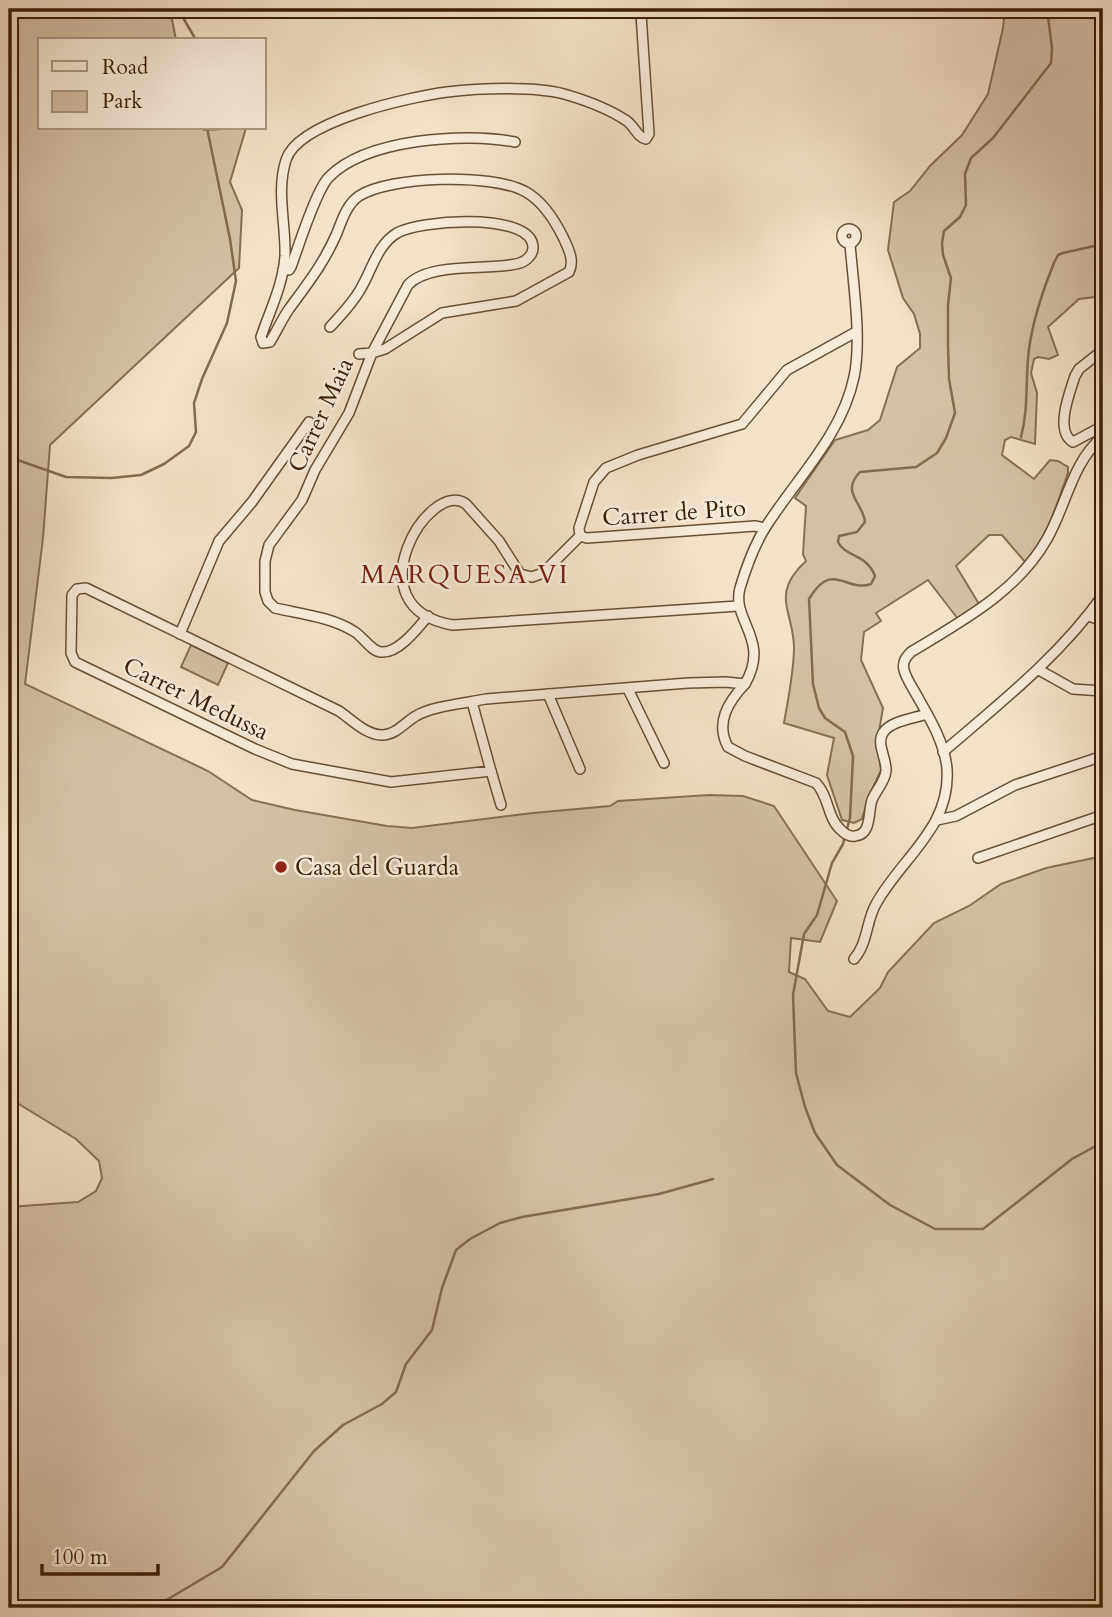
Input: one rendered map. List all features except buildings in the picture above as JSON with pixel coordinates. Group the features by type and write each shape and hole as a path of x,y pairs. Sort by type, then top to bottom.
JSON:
{"street":[{"name":"Carrer Maia","path":"428,616 399,645 381,652 343,625 275,608 266,598 265,567 269,545 302,500 315,470 349,414 372,354 386,349 442,313 516,301 569,272 572,262 568,248 545,209 523,190 508,185 478,181 422,181 365,192 349,206 321,268 287,312 270,342 263,343 261,337 279,289 283,270 285,249 281,197 286,160 299,142 314,131 341,119 445,92 554,92 581,100 629,122 641,138 649,137 642,37 643,9"},
{"path":"283,270 289,270 291,267 326,181 346,163 408,144 478,138 515,142"},
{"path":"330,327 359,291 382,246 405,229 426,223 484,223 514,227 529,236 533,249 523,262 489,268 431,272 417,276 408,285 372,354 359,354"},
{"path":"849,244 858,349 854,378 843,410 821,448 765,528 743,579 738,606 750,631 754,649 751,670 745,684 725,709 723,735 728,747 745,756 816,783 836,825 850,836 860,836 867,829 870,805 886,771 881,747 883,734 891,727 927,714"},
{"path":"580,536 579,528 594,482 606,468 679,442 739,426 783,374 856,332"},
{"path":"1103,350 1075,376 1064,422 1065,434 1073,442 1103,426"},
{"path":"180,634 219,541 252,502 309,422"},
{"path":"854,959 862,947 876,904 937,820 947,786 943,752 904,671 906,657 979,610 1027,569 1050,534 1073,476 1094,444 1103,436"},
{"name":"Carrer de Pito","path":"428,616 407,597 402,586 402,571 405,556 429,513 449,500 463,502 499,541 515,570 526,577 536,577 543,573 580,536 587,538 741,527 765,528"},
{"name":"Carrer Medussa","path":"491,771 390,782 292,764 270,756 75,662 71,653 72,592 86,588 338,711 375,734 390,734 421,713 472,702 688,683 745,684"},
{"path":"943,752 1039,670 1089,616 1103,596"},
{"path":"428,616 453,625 738,606"},
{"path":"1089,616 1103,621"},
{"path":"1039,670 1067,687 1103,691"},
{"path":"628,689 664,763"},
{"path":"548,694 580,769"},
{"path":"472,702 501,805"},
{"path":"937,820 956,816 1015,785 1103,756"},
{"path":"978,858 1103,815"}],"green space":[{"path":"9,9 170,9 176,38 38,38 38,130 245,130 230,182 242,210 239,268 50,445 43,538 25,684 208,771 252,800 387,826 412,828 610,806 618,801 709,795 743,796 774,806 837,901 820,942 791,938 789,972 805,979 828,1011 850,1017 880,988 888,972 934,923 969,906 1001,884 1046,868 1103,856 1103,1608 9,1608 9,1207 78,1202 96,1191 102,1178 99,1161 76,1139 9,1098"},
{"path":"1005,9 1103,9 1103,296 1079,299 1048,327 1058,355 1049,359 1034,359 1031,373 1037,393 1035,444 1011,437 1005,440 1002,455 1034,479 1050,460 1068,467 1051,519 1033,552 1025,562 1002,535 989,535 956,566 979,604 958,619 928,580 876,613 881,621 864,632 861,660 883,708 877,743 881,770 862,819 854,823 842,820 827,775 834,738 784,723 794,647 786,593 795,573 806,561 803,554 806,506 795,498 835,440 868,430 880,420 897,367 920,348 920,334 914,314 903,298 888,250 894,202 910,191 930,166 962,135 988,94"},
{"path":"191,645 228,663 218,685 181,667"}],"waterway":[{"path":"178,9 195,38"},
{"path":"1047,9 1052,48 1051,63 993,138 971,158 965,174 966,205 960,217 944,231 943,255 951,278 948,346 949,379 955,413 946,438 937,453 916,467 860,472 854,479 852,492 865,522 857,532 839,536 838,542 846,551 867,563 875,576 871,584 862,586 832,579 825,581 809,599 813,684 819,708 825,718 845,732 853,756 850,818 843,844 832,863 817,915 804,934 793,995 796,1073 815,1133 837,1165 890,1205 935,1229 983,1229 1072,1159 1103,1142"},
{"path":"9,457 66,477 111,478 141,475 164,464 189,446 196,432 194,403 227,323 236,281 207,130"},
{"path":"1021,437 1031,338 1054,263 1058,255 1063,253 1103,244"},
{"path":"153,1608 222,1567 314,1451 343,1425 382,1404 396,1392 406,1364 432,1330 442,1288 456,1250 470,1239 500,1223 522,1217 659,1194 713,1179"}],"place":[{"name":"Casa del Guarda","path":"281,867"}],"district":[{"name":"MARQUESA VI","path":"465,574"}]}
